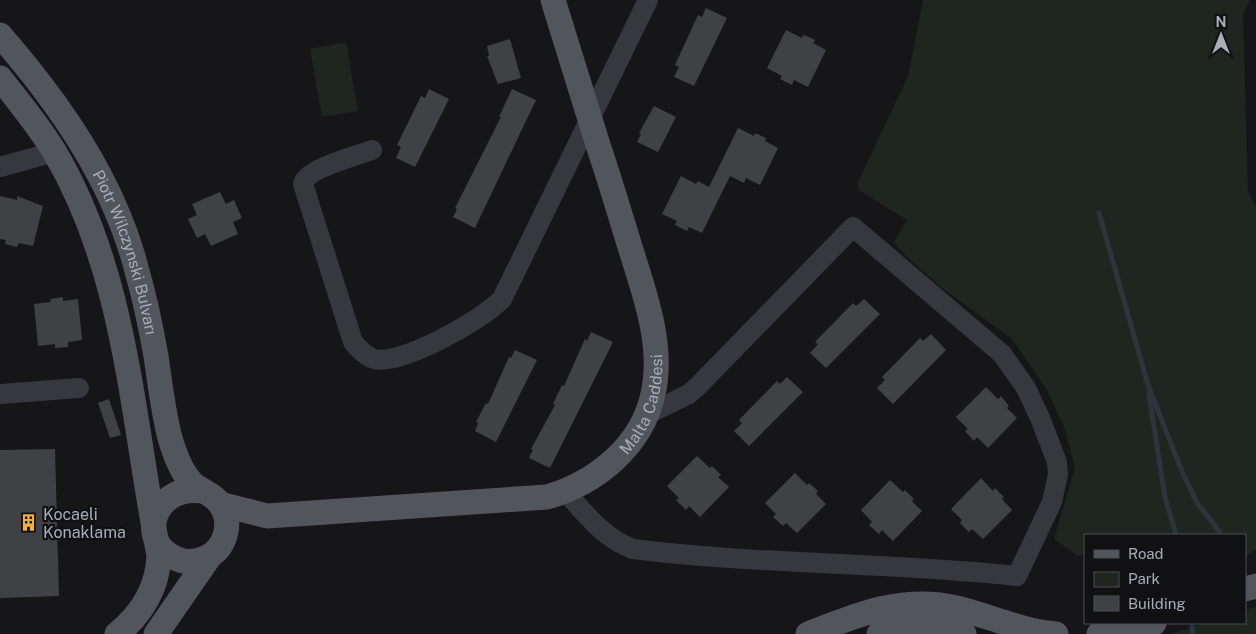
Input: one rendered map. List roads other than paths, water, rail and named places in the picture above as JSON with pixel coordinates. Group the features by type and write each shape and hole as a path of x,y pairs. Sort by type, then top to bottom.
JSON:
{"main road":[{"name":"Malta Caddesi","path":"211,497 267,516 526,500 565,492 588,480 617,458 640,429 648,414 654,392 657,359 651,322 553,0"},
{"name":"Piotr Wilczynski Bulvarı","path":"0,35 66,118 91,160 128,242 143,295 170,438 183,470 211,497 226,515 227,527 217,547 199,561 187,562 176,559 162,547 154,531 154,519 159,507 167,498 177,492 189,489 211,497"},
{"name":"Piotr Wilczynski Bulvarı","path":"0,78 54,152 88,221 112,296 139,429 159,555 155,583 148,599 135,618 117,634"},
{"name":"Malta Caddesi","path":"217,547 267,516"},
{"path":"156,634 217,547"},
{"path":"808,634 878,609 904,604 931,604 954,607 1015,626 1056,634"},
{"path":"1093,634 1123,624"},
{"path":"1133,634 1152,624"},
{"path":"879,634 911,627 938,628 964,634"}],"street":[{"path":"372,150 314,172 304,179 303,184 349,332 359,350 374,359 383,360 414,353 488,311 502,298 648,0"},
{"path":"0,167 54,152"},
{"path":"565,492 597,525 622,545 634,549 759,559 962,570 1017,576 1052,502 1058,474 1058,462 1040,418 1026,388 1002,354 854,227 698,386 688,394 648,414"},
{"path":"0,394 79,388"}],"waterway":[{"path":"1099,213 1148,385 1181,469 1197,503 1220,532"},
{"path":"1149,395 1165,497 1176,534"},
{"path":"1192,627 1193,634"}],"place":[{"name":"Kocaeli Konaklama","path":"29,523"}]}
